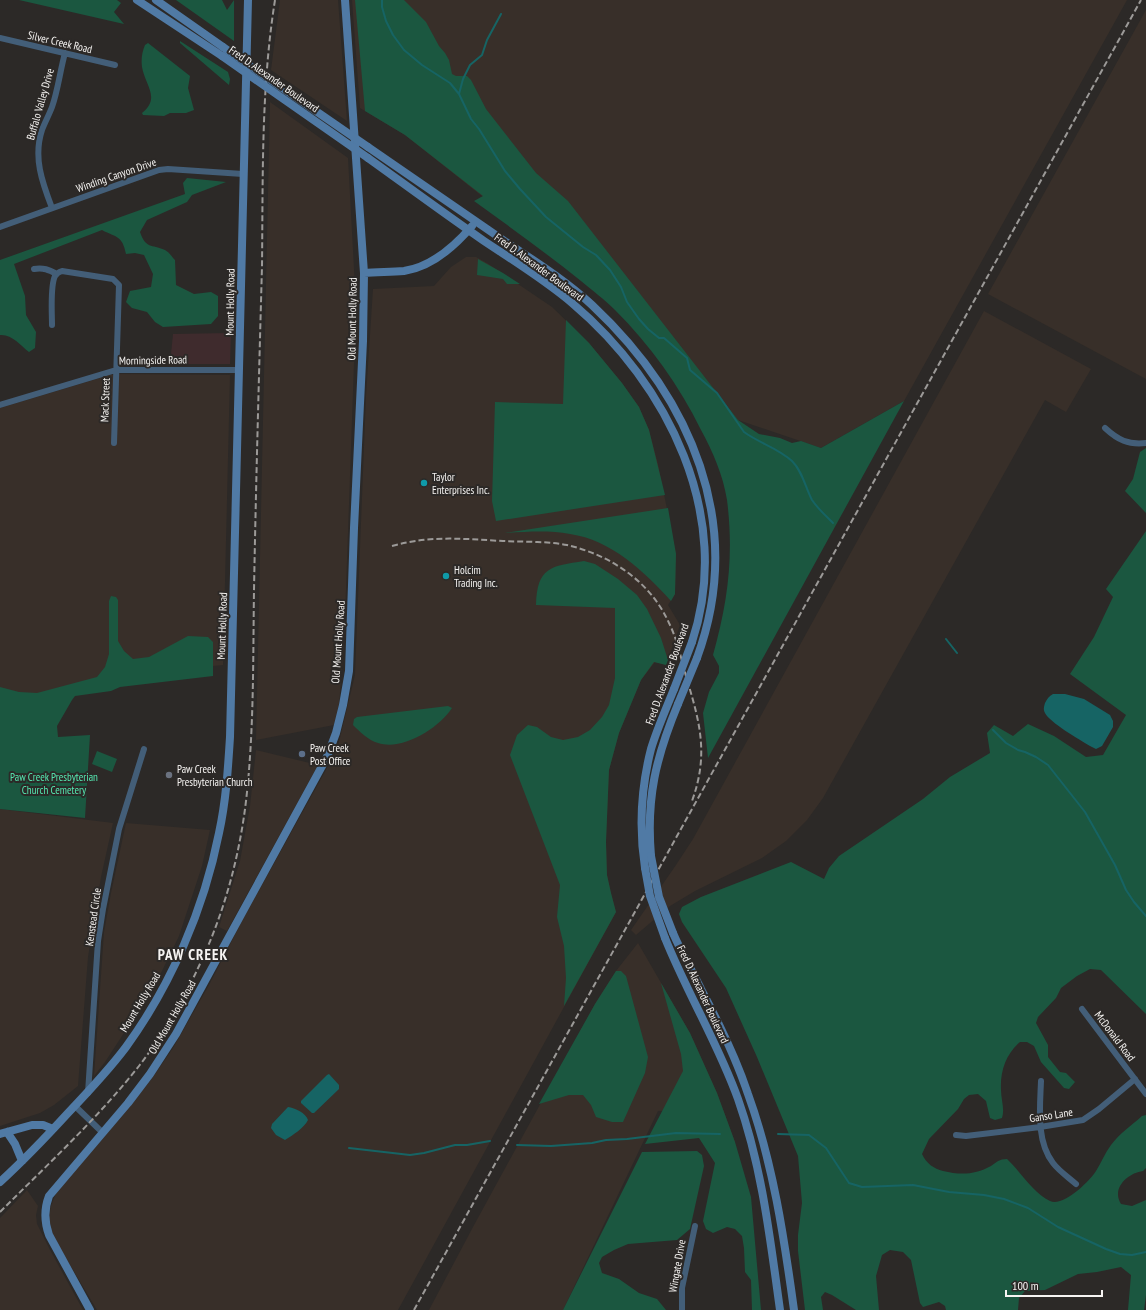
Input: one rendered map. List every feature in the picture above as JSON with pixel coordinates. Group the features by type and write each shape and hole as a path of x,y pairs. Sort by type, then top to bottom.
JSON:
{"main road":[{"name":"Fred D. Alexander Boulevard","path":"137,0 222,56 468,230 553,288 572,303 598,327 619,350 644,382 670,425 688,466 696,493 702,525 704,575 699,618 692,642 655,737 646,776 641,834 645,868 650,896 665,938 720,1054 748,1128 766,1208 780,1310"},
{"name":"Fred D. Alexander Boulevard","path":"156,0 562,281 590,304 640,358 665,394 691,442 706,486 713,523 714,582 707,623 696,658 662,744 654,777 650,814 652,856 659,897 673,933 681,952 702,990 728,1044 754,1112 770,1170 787,1259 794,1310"},
{"name":"Mount Holly Road","path":"0,1182 88,1093 126,1046 149,1012 180,953 196,913 220,832 227,783 230,737 248,0"},
{"name":"Old Mount Holly Road","path":"90,1310 49,1235 46,1227 45,1212 48,1200 54,1189 103,1133 150,1074 176,1034 325,762 336,733 347,683 350,660 354,528 363,341 364,273 344,0"},
{"path":"364,273 403,271 420,267 448,250 476,221"},
{"path":"3,1133 39,1124 53,1129"},
{"path":"3,1133 15,1144 22,1161"}],"street":[{"name":"Silver Creek Road","path":"0,38 115,65"},
{"name":"Buffalo Valley Drive","path":"52,208 42,180 39,166 38,148 42,130 53,102 65,53"},
{"name":"Winding Canyon Drive","path":"0,227 159,170 168,169 244,174"},
{"path":"34,269 40,268 57,274 53,284 52,325"},
{"name":"Mack Street","path":"57,274 58,272 62,271 113,279 118,284 114,443"},
{"name":"Morningside Road","path":"0,405 116,370 239,370"},
{"path":"1105,428 1121,441 1132,444 1146,443"},
{"name":"Kenstead Circle","path":"88,1093 98,941 102,910 119,828 144,749"},
{"name":"McDonald Road","path":"1082,1009 1146,1094"},
{"name":"Ganso Lane","path":"956,1136 1040,1127 1083,1120 1099,1109 1135,1079"},
{"path":"1041,1082 1040,1127 1044,1144 1052,1162 1062,1173 1076,1184"},
{"path":"75,1106 103,1133"},
{"name":"Wingate Drive","path":"682,1310 682,1288 695,1226"}],"shaded area":[{"path":"280,0 338,0 347,121 271,70"},
{"path":"352,0 1127,0 904,401 821,448 738,420 719,417 662,345 483,197 405,135 360,108"},
{"path":"1146,10 1146,379 988,294"},
{"path":"270,102 348,158 356,306 344,646 339,704 334,725 256,740"},
{"path":"466,257 476,257 487,263 552,307 589,343 622,383 639,407 649,430 658,464 676,554 675,594 668,605 680,625 666,665 655,662 641,680 619,733 609,770 606,842 607,875 616,912 398,1310 97,1310 51,1233 49,1218 51,1206 56,1193 122,1116 153,1077 173,1048 337,750 355,675 366,396 373,289 434,286 451,267"},
{"path":"984,311 1091,369 1066,412 1045,400 823,798 807,820 786,841 762,858 695,891 670,906 636,935 631,930 693,839"},
{"path":"231,333 230,364 170,364 173,334"},
{"path":"110,375 230,375 223,665 120,675 0,705 0,408"},
{"path":"256,750 318,765 227,931 219,927 240,861 250,806"},
{"path":"0,809 113,823 101,877 88,957 78,1086 54,1105 40,1113 0,1126"},
{"path":"126,823 210,830 202,866 179,936 162,971 137,1013 94,1076 104,932"},
{"path":"638,943 690,1033 717,1093 735,1142 738,1199 682,1110 658,1111 563,1310 429,1310 595,1004 616,971"},
{"path":"27,1190 38,1206 36,1215 37,1224 83,1310 0,1310 0,1218"}],"green space":[{"path":"19,0 117,0 121,3 114,12 124,24"},
{"path":"176,0 222,0 227,10 234,0 234,41"},
{"path":"355,0 404,0 426,22 439,46 449,60 452,74 456,76 467,76 471,80 486,109 536,173 568,201 738,420 759,434 780,438 792,443 801,441 821,448 904,401 708,758 703,713 709,692 719,673 719,666 713,655 726,597 730,559 727,500 720,473 710,447 683,397 663,366 628,323 615,310 555,260 474,201 483,196 405,135 365,111"},
{"path":"180,41 228,72 230,79 229,85 180,43"},
{"path":"148,43 190,76 188,88 194,110 186,113 170,113 164,116 143,115 142,113 148,107 151,97 142,67 143,50 145,45"},
{"path":"187,178 226,182 192,195 187,202 147,220 140,232 147,244 165,250 175,260 176,285 194,294 211,292 218,296 218,316 211,324 163,327 155,322 147,312 132,308 126,302 130,291 151,287 153,274 144,255 135,253 126,254 121,240 102,230 14,264 25,296 26,315 36,332 35,348 29,352 12,338 0,335 0,260 185,194 183,183"},
{"path":"478,259 520,284 507,284 503,279 477,275"},
{"path":"566,320 589,343 622,383 639,407 649,430 665,495 496,521 492,501 495,402 563,404"},
{"path":"1146,448 1146,513 1125,491 1133,479 1140,452"},
{"path":"668,508 676,554 675,594 671,601 650,579 626,558 585,537 554,532 505,533"},
{"path":"1146,531 1146,1014 1101,970 1090,969 1077,976 1061,988 1056,998 1038,1017 1036,1023 1048,1045 1048,1057 1060,1072 1066,1073 1075,1082 1069,1089 1064,1088 1041,1062 1034,1046 1027,1042 1020,1042 1011,1052 1003,1070 1001,1083 1002,1118 995,1120 990,1118 986,1101 978,1094 969,1095 964,1099 958,1109 929,1139 922,1154 928,1163 936,1169 961,1174 973,1173 985,1169 1000,1160 1007,1159 1038,1193 1044,1198 1055,1202 1068,1197 1082,1187 1096,1171 1114,1141 1142,1116 1146,1115 1146,1168 1143,1171 1137,1172 1127,1178 1123,1182 1118,1192 1118,1198 1121,1204 1132,1206 1146,1200 1146,1295 1144,1310 1128,1310 1131,1275 1121,1267 1078,1274 1045,1290 1025,1291 1019,1298 1018,1310 946,1310 945,1306 939,1302 923,1307 920,1303 911,1260 903,1252 890,1250 882,1255 876,1276 879,1310 856,1310 825,1292 821,1297 823,1310 805,1310 798,1251 798,1235 802,1203 798,1156 757,1057 726,988 682,922 679,914 682,907 701,897 791,862 824,879 829,868 839,856 923,799 950,777 990,753 987,733 994,725 1013,736 1028,724 1054,736 1086,757 1103,755 1126,715 1070,674 1094,637 1113,597 1106,589"},
{"path":"584,561 595,564 618,579 637,595 647,609 661,638 668,660 666,665 654,662 641,680 619,733 609,770 606,842 607,875 616,912 564,1006 566,978 564,946 557,917 560,885 510,755 517,735 528,725 537,727 551,737 563,740 578,737 590,730 602,717 609,705 615,678 615,608 536,605 539,583 548,571 555,567"},
{"name":"Paw Creek Presbyterian Church Cemetery","path":"111,596 116,597 118,600 118,641 124,651 133,659 149,657 188,636 208,637 213,642 213,676 120,687 111,691 75,696 57,726 58,737 90,735 85,818 0,809 0,687 19,692 37,693 97,677 105,667 109,654 109,601"},
{"path":"448,706 452,708 446,716 429,730 409,741 398,744 388,745 374,742 364,736 353,725 354,719 357,717"},
{"path":"97,751 117,759 112,772 92,764"},
{"path":"616,971 621,971 626,976 648,1057 645,1073 623,1122 612,1122 596,1117 591,1105 583,1095 569,1095 539,1104 595,1004"},
{"path":"661,983 690,1033 717,1093 735,1142 751,1197 761,1310 752,1310 751,1280 745,1272 742,1236 735,1229 727,1227 713,1233 706,1229 703,1221 715,1163 699,1138 645,1144 683,1071 681,1054"},
{"path":"697,1151 702,1155 704,1166 690,1229 677,1240 628,1244 602,1257 599,1263 602,1273 619,1279 639,1293 657,1299 666,1310 563,1310 642,1152"}],"water":[{"path":"1053,694 1065,694 1084,699 1110,715 1113,721 1113,727 1102,746 1096,749 1090,746 1065,731 1048,717 1044,712 1044,706 1047,699"},
{"path":"329,1074 339,1085 339,1089 314,1113 312,1113 301,1103 301,1101"},
{"path":"288,1107 300,1111 307,1117 308,1120 301,1129 285,1140 276,1135 271,1128 272,1124"}],"waterway":[{"path":"382,0 382,7 386,21 393,35 404,50 422,65 450,83 459,94 471,119 479,129 505,171 520,189 546,217 583,247 596,255 610,270 621,287 627,302 639,319 659,338 664,338 687,358 690,370 717,393 744,432 787,456 796,465 812,500 833,523"},
{"path":"459,94 463,79 470,65 482,55 487,40 501,14"},
{"path":"946,639 957,653"},
{"path":"993,730 1006,743 1018,750 1036,757 1048,765 1085,812 1115,865 1126,890 1146,916"},
{"path":"517,1145 551,1146 592,1143 606,1140 676,1133 720,1134"},
{"path":"778,1134 809,1135 826,1148 849,1183 862,1187 913,1185 949,1192 984,1195 1004,1199 1028,1208 1058,1227 1106,1249 1120,1254 1132,1255 1146,1252"},
{"path":"349,1148 410,1155 455,1145 467,1145 490,1141"}],"railway":[{"path":"0,1212 106,1105 123,1086 156,1043 172,1018 199,966 217,924 236,859 241,836 247,792 251,742 265,99 270,33 275,0"},
{"path":"414,1310 1141,0"},
{"path":"392,546 420,540 434,539 543,542 567,545 613,563 640,582 661,608 675,637 696,713 701,742 701,756 700,770 692,801"}],"place":[{"name":"Taylor Enterprises Inc.","path":"424,483"},
{"name":"Holcim Trading Inc.","path":"446,576"},
{"name":"Paw Creek Post Office","path":"302,754"},
{"name":"Paw Creek Presbyterian Church","path":"169,775"}],"district":[{"name":"PAW CREEK","path":"193,954"}]}
